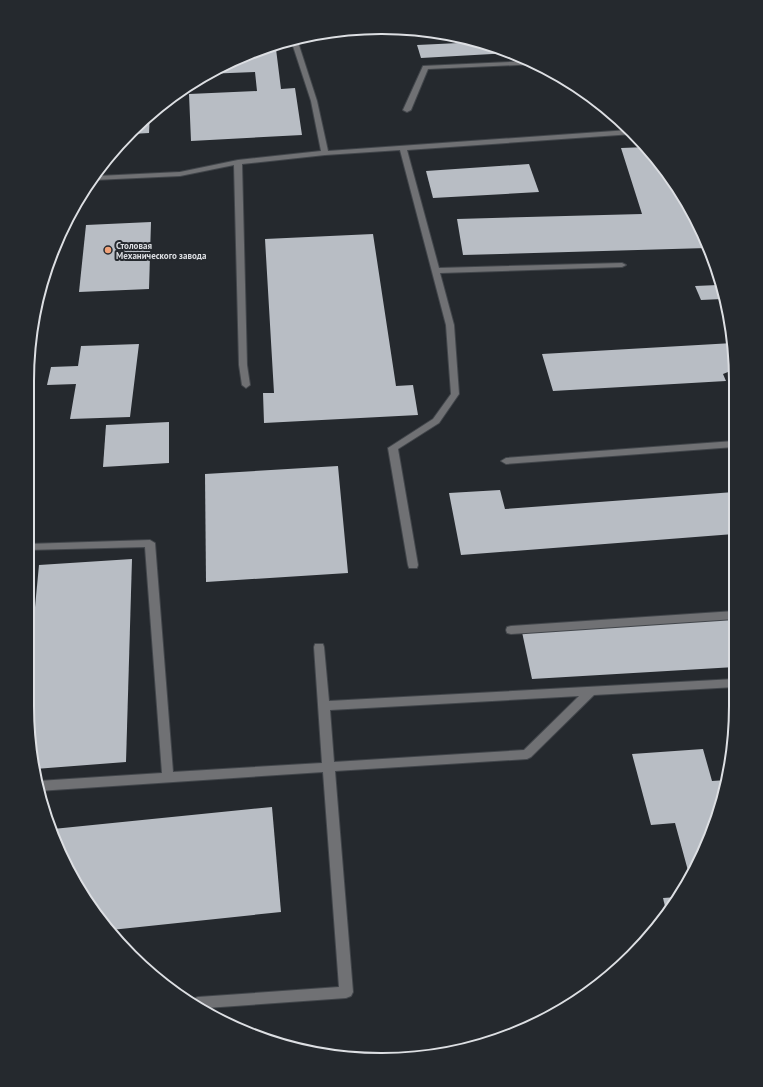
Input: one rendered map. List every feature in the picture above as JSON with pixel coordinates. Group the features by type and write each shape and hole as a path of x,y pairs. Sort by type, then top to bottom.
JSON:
{"lane":[{"path":"296,45 314,101 325,152"},
{"path":"407,110 425,67 521,64"},
{"path":"100,178 180,174 238,162 325,152 623,132"},
{"path":"404,147 450,325 455,394 436,421 393,448 413,565"},
{"path":"238,162 243,365 246,385"},
{"path":"436,271 622,265"},
{"path":"506,461 729,444"},
{"path":"34,547 150,543 168,777"},
{"path":"511,630 729,615"},
{"path":"202,1003 346,992 318,647"},
{"path":"323,706 729,683"},
{"path":"44,786 527,754 591,691"}],"building":[{"path":"458,43 497,54 421,58 417,45"},
{"path":"276,50 281,89 295,88 302,135 191,141 189,94 257,91 255,72 222,73 249,60"},
{"path":"150,122 149,133 138,134"},
{"path":"638,147 643,152 670,188 703,248 463,255 457,219 642,214 621,148"},
{"path":"529,164 539,192 433,198 426,171"},
{"path":"151,222 149,289 79,292 86,225"},
{"path":"373,234 396,386 413,385 418,415 264,423 263,393 274,393 265,239"},
{"path":"715,285 719,299 701,300 695,286"},
{"path":"727,343 729,372 723,374 726,381 553,391 542,354"},
{"path":"139,344 130,417 70,419 76,384 47,385 51,367 78,366 81,346"},
{"path":"169,422 169,463 103,467 106,425"},
{"path":"338,466 348,573 206,582 205,474"},
{"path":"500,490 505,509 729,492 729,534 461,555 449,493"},
{"path":"132,559 126,762 40,769 37,751 34,706 34,618 39,565"},
{"path":"729,619 729,667 532,679 522,632"},
{"path":"703,749 712,781 720,780 711,817 703,838 688,869 675,823 651,825 632,754"},
{"path":"272,807 281,912 116,930 93,899 81,879 56,829"},
{"path":"671,897 665,906 663,898"}],"place":[{"name":"Столовая Механического завода","path":"108,250"}]}
